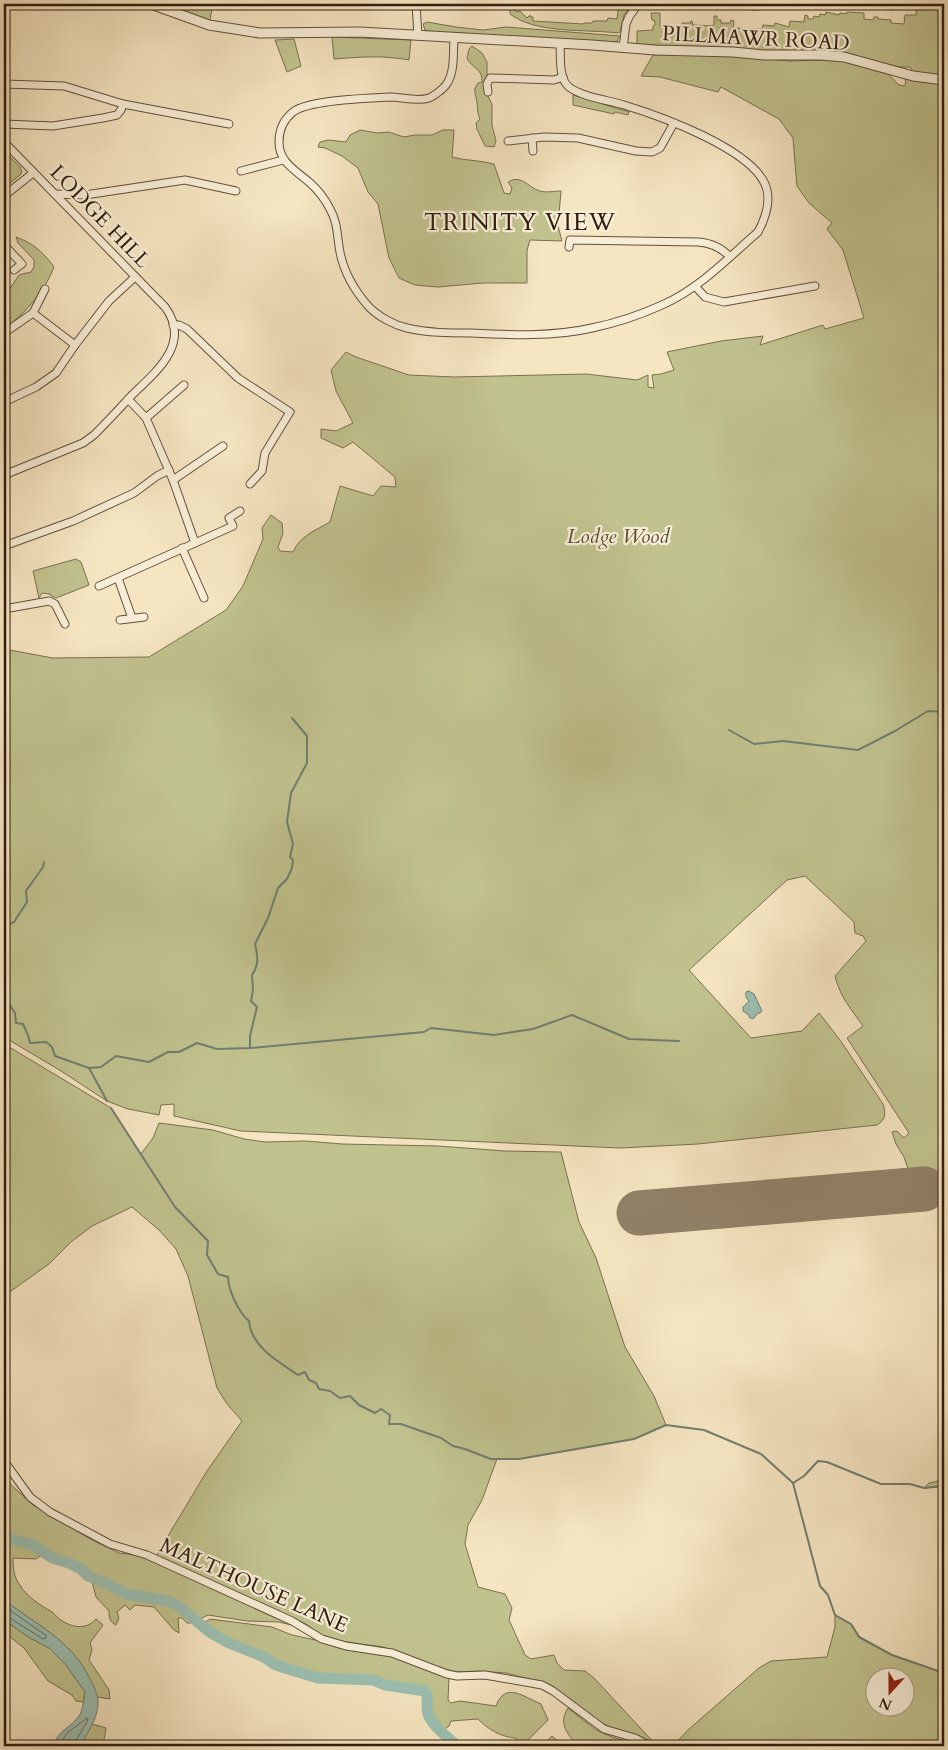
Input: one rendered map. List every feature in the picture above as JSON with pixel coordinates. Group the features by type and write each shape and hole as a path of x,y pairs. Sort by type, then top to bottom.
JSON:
{"street":[{"name":"PILLMAWR ROAD","path":"151,4 209,25 255,33 360,32 655,50 733,52 764,55 821,55 844,57 913,76 944,80"},
{"path":"416,4 418,36"},
{"path":"624,48 626,24 638,4"},
{"path":"720,4 756,6 781,4"},
{"path":"454,39 452,73 446,85 429,98 416,100 392,97 318,103 302,107 293,112 284,121 280,129 280,152 284,160 292,169 310,182 330,207 335,219 344,270 354,290 371,309 386,320 405,327 435,332 535,335 565,333 591,329 628,318 664,305 695,286 758,232 764,220 768,195 765,185 759,175 746,162 708,139 674,123 623,104 578,92 569,87 563,77 560,43"},
{"path":"488,92 487,84 490,78 554,80 563,77"},
{"path":"520,87 522,78"},
{"path":"4,84 64,86 123,104 229,124"},
{"path":"4,124 52,126 103,118 116,115 121,110 123,104"},
{"path":"508,141 544,137 578,138 636,151 652,152 660,148 674,123"},
{"path":"532,138 532,151"},
{"name":"LODGE HILL","path":"4,142 170,314 174,325"},
{"path":"241,171 284,160"},
{"path":"4,196 34,173"},
{"path":"55,194 85,195 185,180 236,191"},
{"path":"562,242 698,242 723,249 730,257"},
{"path":"4,247 22,264 14,270"},
{"path":"4,402 36,387 56,374 75,344 109,302 135,277"},
{"path":"695,286 705,297 724,302 815,286"},
{"path":"4,334 33,312 45,289"},
{"path":"33,312 75,344"},
{"path":"4,476 89,439 167,359 174,343 174,325 179,325 187,329 238,378 290,412 265,453 262,471 250,484"},
{"path":"146,418 184,385"},
{"path":"128,400 146,418 173,480 195,543"},
{"path":"173,480 223,446"},
{"path":"4,546 73,521 134,492 169,470"},
{"path":"99,586 233,526 229,518 240,511"},
{"path":"182,548 204,598"},
{"path":"118,578 132,618"},
{"path":"4,609 49,601 55,604 65,624"},
{"path":"120,620 144,617"},
{"name":"MALTHOUSE LANE","path":"4,1461 18,1483 30,1497 50,1512 110,1544 154,1559 292,1621 322,1639 346,1646 392,1653 447,1674 457,1676 485,1674 542,1685 552,1690 604,1729 635,1738 650,1746"}],"green space":[{"path":"151,4 213,4 209,25"},
{"path":"510,4 515,4 517,7 514,10 520,11 527,18 530,15 530,17 533,17 533,21 583,24 592,23 593,21 607,21 608,18 617,19 619,4 632,4 624,15 620,32 618,33 547,28 533,25 510,14"},
{"path":"917,4 944,4 944,76 913,72 910,67 761,52 637,44 637,31 653,30 655,21 652,20 651,13 660,13 660,26 682,27 682,23 691,23 692,21 693,25 712,26 714,24 714,16 717,16 717,20 721,20 721,23 734,21 733,28 762,29 763,25 774,26 775,23 789,27 790,21 804,22 805,15 808,16 808,19 813,19 814,16 819,17 820,14 825,15 826,12 839,15 840,13 846,14 847,12 864,13 864,19 873,20 874,17 878,17 878,19 891,20 891,23 904,24 905,15 916,15"},
{"path":"427,22 483,30 506,27 620,36 617,41 610,43 437,33 425,30 423,24"},
{"path":"332,37 411,40 409,60 381,57 334,59"},
{"path":"294,39 301,66 287,72 275,40"},
{"path":"472,46 482,53 487,62 487,76 484,85 492,104 492,125 496,141 494,147 485,146 477,129 476,123 480,119 475,90 478,83 482,82 482,77 467,58 469,49"},
{"name":"Lodge Wood","path":"705,54 790,61 846,61 887,73 899,85 905,86 906,78 944,84 944,1198 867,1206 632,1222 631,1204 772,1195 912,1180 892,1132 897,1131 904,1138 909,1133 847,1038 863,1026 843,997 835,976 866,941 863,936 855,933 854,922 805,876 787,880 689,970 751,1038 802,1031 819,1013 840,1040 883,1104 884,1116 877,1125 698,1144 620,1148 241,1131 174,1116 174,1104 161,1105 159,1115 128,1109 107,1101 4,1037 4,649 53,658 149,657 226,610 243,586 263,539 262,528 271,515 282,523 283,533 278,547 280,551 293,552 304,538 330,522 340,486 373,496 381,486 396,487 395,477 353,442 343,448 321,438 321,429 336,431 353,423 336,391 331,370 346,352 409,375 454,377 586,374 637,380 648,375 648,387 654,388 652,375 674,370 667,352 721,341 763,336 760,345 823,325 825,329 864,318 843,250 827,229 832,223 809,203 797,186 793,138 779,119 721,87 718,92 660,77 641,76 653,55"},
{"path":"573,95 629,112 628,115 615,112 614,114 573,105"},
{"path":"360,130 377,133 389,132 404,137 432,135 443,130 454,130 452,157 494,164 504,193 510,194 512,188 508,182 517,179 540,191 561,191 558,226 562,241 530,240 527,250 527,283 483,283 438,287 415,285 399,278 389,258 378,204 368,192 358,168 342,156 325,148 318,147 320,142 328,140 346,142 350,135"},
{"path":"4,151 20,167 22,172 4,188"},
{"path":"16,237 28,242 37,249 54,267 34,301 4,329 4,293 11,287 19,275 31,272 34,267 34,260 18,243"},
{"path":"76,559 81,562 89,585 56,598 50,594 42,593 39,598 33,571"},
{"path":"4,1044 111,1108 141,1154 153,1138 159,1123 213,1130 244,1139 265,1142 306,1141 561,1152 579,1222 596,1258 625,1347 654,1396 666,1425 634,1439 519,1459 497,1459 482,1500 468,1525 465,1544 478,1587 505,1594 512,1608 509,1620 525,1655 531,1659 554,1655 557,1663 564,1670 585,1671 594,1678 657,1746 634,1734 610,1727 596,1720 549,1684 506,1673 457,1672 439,1668 383,1647 333,1640 321,1635 306,1624 156,1556 207,1471 242,1421 227,1404 217,1388 188,1276 176,1249 159,1230 132,1207 92,1226 71,1242 49,1264 4,1296"},
{"path":"4,1467 10,1478 8,1482 33,1505 92,1540 119,1553 142,1556 295,1626 279,1622 247,1621 208,1615 198,1623 187,1623 182,1618 178,1618 179,1633 174,1630 154,1607 135,1605 130,1610 125,1605 117,1612 119,1618 116,1625 110,1620 109,1611 96,1597 91,1577 81,1569 44,1553 36,1559 13,1558 17,1581 22,1589 34,1600 68,1624 81,1627 89,1625 96,1619 103,1625 90,1643 92,1649 89,1660 109,1690 110,1699 97,1697 90,1679 71,1651 47,1630 4,1600"},
{"path":"944,1480 944,1486 924,1488 929,1483"},
{"path":"835,1615 851,1624 860,1637 892,1655 944,1673 944,1746 673,1746 688,1730 759,1668 771,1661 827,1657 835,1627"},
{"path":"210,1619 272,1627 292,1635 320,1641 339,1648 393,1657 449,1677 448,1700 451,1703 460,1701 496,1706 504,1694 516,1693 541,1704 548,1720 528,1740 517,1743 516,1738 496,1732 478,1719 451,1721 449,1726 442,1731 428,1713 425,1691 385,1685 373,1680 318,1678 274,1664 264,1657 229,1643 201,1625"},
{"path":"4,1620 30,1638 49,1648 66,1665 85,1692 83,1702 76,1701 72,1695 48,1681 24,1648 4,1632"},
{"path":"568,1708 596,1730 643,1746 578,1746 565,1728 564,1719"},
{"path":"92,1724 106,1728 103,1746 79,1746"},
{"path":"552,1736 563,1746 542,1746"}],"water":[{"path":"749,991 754,994 762,1011 753,1019 743,1011 743,1007 749,1001 746,997 746,992"},
{"path":"4,1600 63,1643 82,1665 90,1679 98,1698 98,1705 91,1727 79,1746 53,1746 58,1736 79,1716 85,1692 66,1665 49,1648 30,1638 4,1620"}],"waterway":[{"path":"729,730 754,744 783,741 858,750 928,711 944,712"},
{"path":"250,1048 250,1036 257,1007 251,1001 253,990 252,975 256,968 257,960 255,944 268,918 278,888 287,879 292,868 293,860 290,857 293,844 287,822 291,793 307,763 307,736 292,718"},
{"path":"4,926 14,922 27,902 26,891 43,867 44,862"},
{"path":"4,1002 8,1002 15,1013 16,1023 23,1024 30,1043 46,1042 52,1047 55,1056 89,1068 101,1067 116,1056 149,1062 168,1052 179,1052 197,1043 217,1049 250,1048 424,1032 431,1028 494,1035 533,1029 572,1015 629,1039 679,1041"},
{"path":"89,1068 107,1101"},
{"path":"111,1108 175,1207 208,1241 207,1255 218,1274 228,1277 235,1301 249,1321 251,1330 260,1346 298,1375 305,1372 309,1380 316,1383 319,1389 330,1391 340,1398 350,1396 359,1405 375,1413 381,1409 390,1415 389,1424 401,1424 441,1438 453,1446 491,1459 519,1459 634,1439 666,1425 704,1430 761,1454 793,1483 804,1476 818,1461 827,1462 881,1484 910,1484 924,1488 944,1486"},
{"path":"793,1483 820,1586 828,1595 835,1615 851,1624 859,1637 892,1655 944,1673"},
{"path":"4,1537 33,1545 52,1558 69,1563 81,1569 88,1576 126,1594 168,1601 177,1605 211,1633 229,1643 264,1657 274,1664 318,1678 373,1680 385,1685 425,1691 427,1711 430,1718 457,1746"}],"runway":[{"path":"639,1213 924,1189"}],"district":[{"name":"TRINITY VIEW","path":"520,222"}]}
